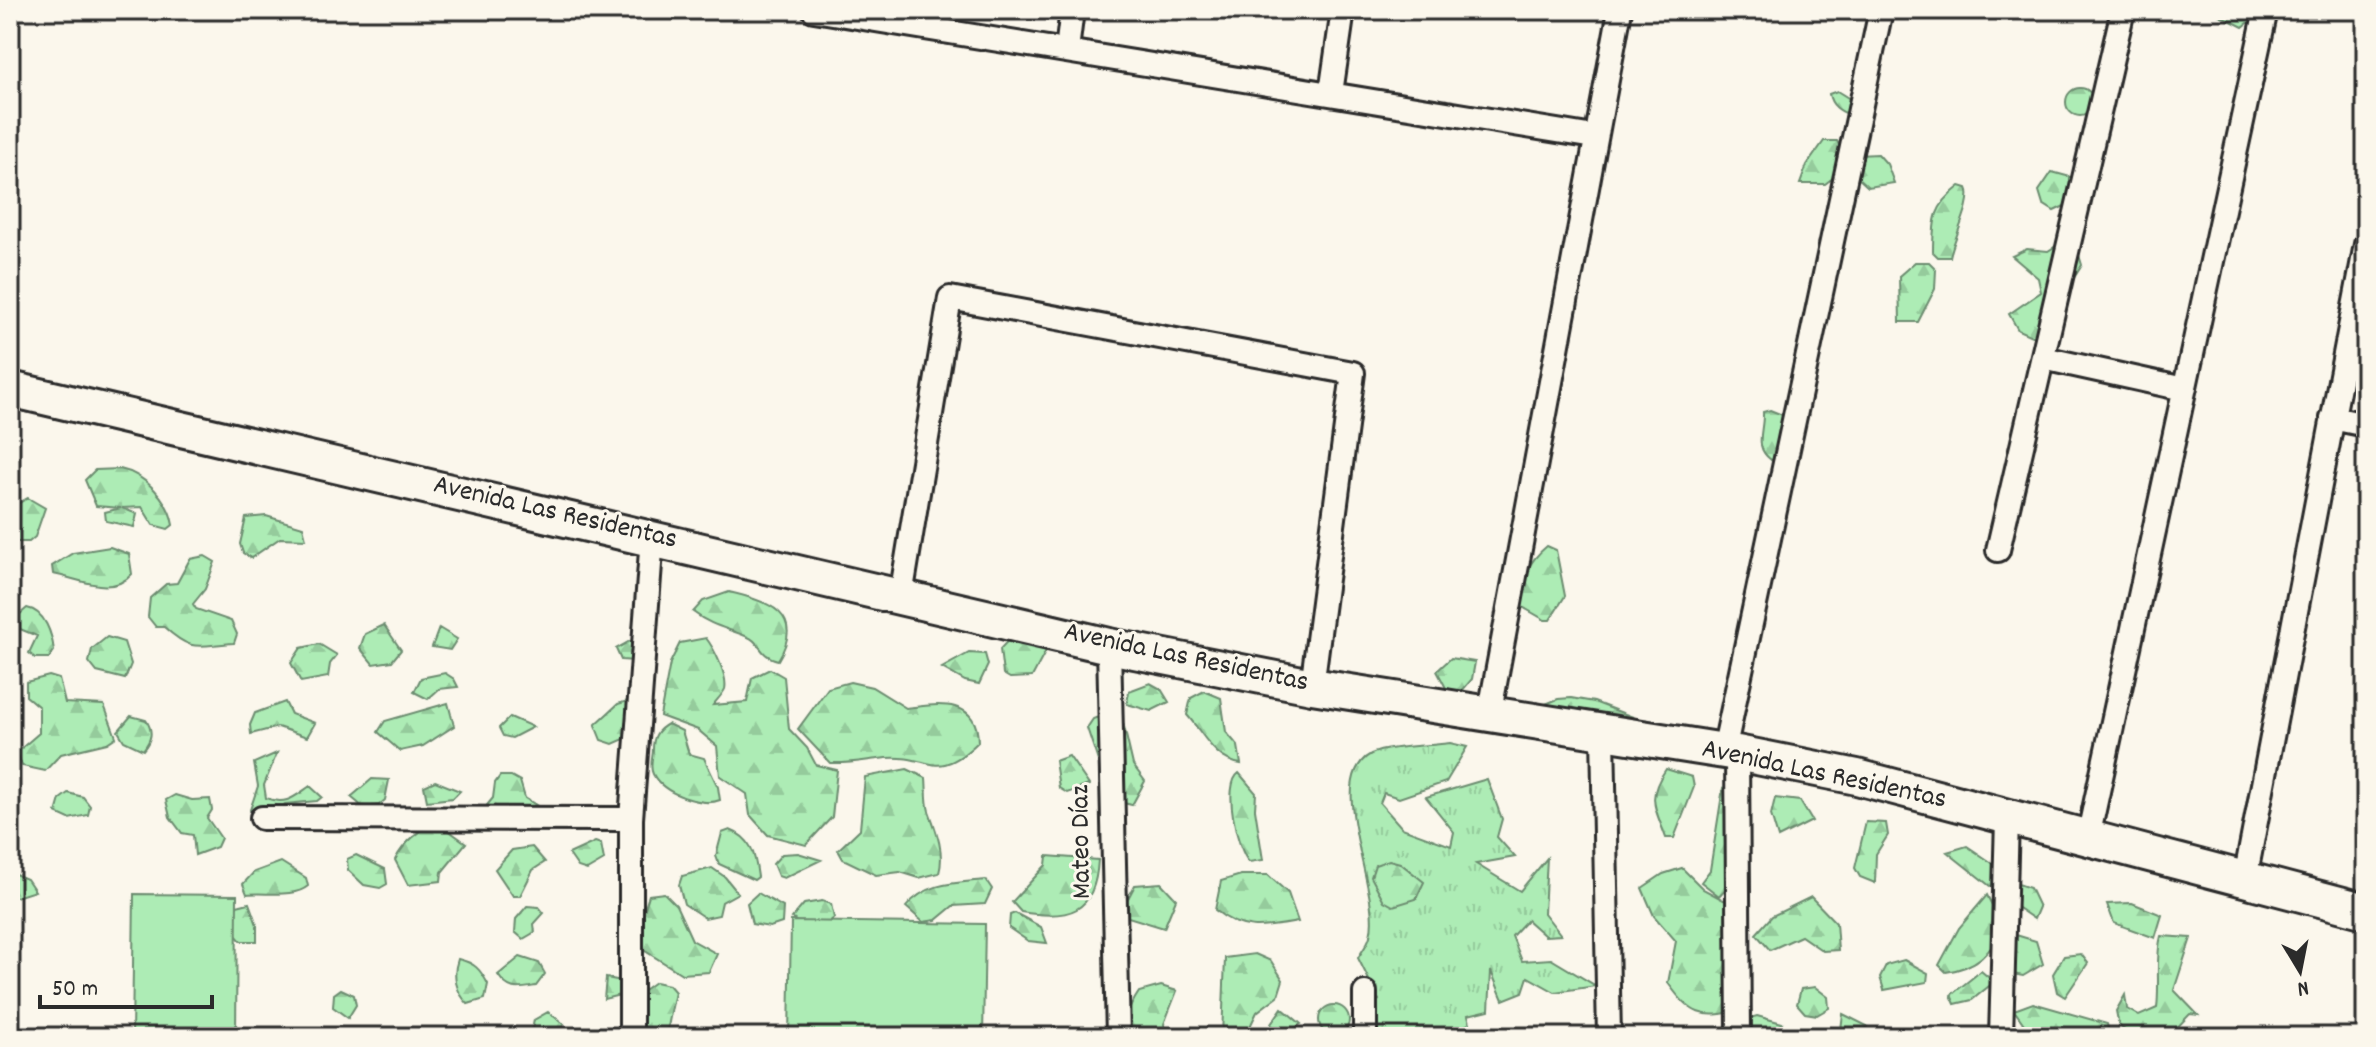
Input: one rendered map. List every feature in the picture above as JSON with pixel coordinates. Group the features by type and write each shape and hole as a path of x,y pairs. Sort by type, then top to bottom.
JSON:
{"main road":[{"name":"Avenida Las Residentas","path":"10,389 1109,646 1312,686 1730,752 1857,777 2007,819 2366,911"}],"street":[{"path":"818,10 1594,137"},
{"path":"1067,50 1072,10"},
{"path":"1331,93 1343,10"},
{"path":"1489,716 1620,10"},
{"path":"1739,1037 1730,752 1881,10"},
{"path":"1998,550 2123,10"},
{"path":"2088,838 2266,10"},
{"path":"2245,879 2366,244"},
{"path":"901,596 950,298 1353,373 1312,686"},
{"path":"2043,358 2184,389"},
{"path":"2332,418 2366,425"},
{"path":"631,1037 631,819 652,537"},
{"name":"Mateo Díaz","path":"1109,646 1118,1037"},
{"path":"1603,734 1609,1037"},
{"path":"262,818 631,819"},
{"path":"2001,1037 2007,819"},
{"path":"1365,993 1365,1037"}],"green space":[{"path":"2210,10 2264,10 2243,27"},
{"path":"2080,88 2090,92 2094,102 2090,112 2080,116 2070,112 2066,102 2070,92"},
{"path":"1837,91 1853,101 1850,115 1832,102 1829,94"},
{"path":"1824,141 1837,141 1842,151 1842,171 1825,184 1800,184 1807,165"},
{"path":"1878,154 1887,164 1894,183 1868,187 1855,175 1857,155"},
{"path":"2052,172 2074,178 2073,202 2054,211 2043,204 2039,191"},
{"path":"1960,186 1967,188 1968,202 1950,257 1938,257 1933,252 1937,214 1945,200"},
{"path":"2073,235 2082,265 2036,338 2018,330 2009,314 2041,292 2038,278 2012,256 2027,249 2048,251"},
{"path":"1915,262 1929,262 1936,269 1935,289 1918,322 1900,322 1899,276"},
{"path":"1770,410 1785,416 1789,450 1771,460 1761,444 1763,412"},
{"path":"120,469 147,482 167,506 173,525 168,529 153,525 142,507 122,508 137,514 134,527 106,521 105,512 121,508 96,506 85,480 95,470"},
{"path":"28,498 45,508 35,537 29,542 10,542 10,508"},
{"path":"266,516 303,527 306,539 280,538 251,558 243,553 240,544 246,518"},
{"path":"1547,546 1556,550 1565,596 1550,620 1519,605 1526,572"},
{"path":"110,547 129,554 132,574 124,581 105,585 53,574 52,566 73,553"},
{"path":"205,556 215,562 205,589 193,604 196,609 231,621 237,634 234,643 190,644 164,627 156,627 148,617 150,598 166,584 177,583 190,559"},
{"path":"729,592 757,600 779,612 788,631 778,660 767,655 752,639 713,624 693,612 703,601"},
{"path":"27,608 39,614 46,624 54,651 49,658 35,658 29,653 37,636 20,629 19,615"},
{"path":"384,625 401,650 392,661 373,664 360,648 365,634"},
{"path":"439,628 457,639 450,650 432,647"},
{"path":"1016,632 1048,647 1032,677 1010,678 1003,674 1000,649"},
{"path":"107,637 124,642 131,664 125,679 97,672 89,662 92,649"},
{"path":"706,638 720,662 725,683 724,691 713,705 747,702 752,678 770,669 784,677 789,729 807,748 816,765 837,770 832,817 806,845 768,835 750,815 747,794 720,776 717,746 698,730 660,716 670,663 680,643"},
{"path":"630,641 640,643 635,661 621,660 616,649"},
{"path":"319,644 337,655 330,664 328,677 301,682 291,663 301,648"},
{"path":"969,653 985,654 988,665 979,684 965,681 942,668"},
{"path":"1451,658 1475,662 1472,679 1461,692 1446,688 1437,671"},
{"path":"445,673 454,679 458,687 439,689 428,699 414,692 421,678"},
{"path":"49,676 59,679 65,703 104,705 116,737 107,743 61,754 45,771 22,766 17,752 39,733 39,707 26,696 26,682"},
{"path":"850,682 872,687 906,708 942,705 963,710 976,727 978,742 964,755 942,764 901,758 830,763 798,729 828,688"},
{"path":"1150,683 1161,689 1169,702 1151,711 1127,704 1129,691"},
{"path":"1204,691 1221,698 1226,732 1238,746 1241,764 1217,752 1187,715 1191,698"},
{"path":"1558,699 1594,702 1664,729 1525,712"},
{"path":"631,700 638,733 613,744 601,740 595,725 618,704"},
{"path":"285,702 291,714 315,723 307,737 278,727 251,734 250,725 255,713"},
{"path":"448,703 454,726 423,746 400,751 378,732 385,721"},
{"path":"1113,711 1122,718 1133,765 1145,781 1132,805 1111,800 1087,728 1093,719"},
{"path":"131,716 146,720 150,728 150,739 143,750 124,741 118,731"},
{"path":"510,717 533,727 512,738 503,736 499,728"},
{"path":"668,724 682,731 689,754 704,758 718,787 720,800 703,802 684,797 665,787 653,774 654,741 658,731"},
{"path":"1450,743 1467,747 1446,782 1399,798 1384,793 1380,803 1402,828 1451,846 1454,832 1426,797 1487,779 1502,819 1497,837 1515,857 1476,864 1520,891 1547,858 1544,913 1561,935 1545,936 1527,920 1512,936 1522,961 1551,959 1596,986 1555,992 1528,977 1523,992 1503,1000 1491,971 1489,1010 1468,1015 1470,1023 1446,1037 1353,1037 1355,1028 1379,1000 1358,958 1369,939 1372,917 1353,811 1352,787 1357,767 1378,751"},
{"path":"277,753 264,785 266,798 284,801 310,786 322,797 317,801 285,804 257,823 250,810 258,786 254,763"},
{"path":"1069,756 1089,785 1067,793 1059,788 1055,761"},
{"path":"907,769 926,778 928,807 940,849 939,873 919,878 900,872 876,875 843,859 838,850 860,829 865,777"},
{"path":"1666,769 1692,777 1694,787 1674,838 1666,838 1654,803 1656,788"},
{"path":"1239,773 1256,793 1255,809 1263,860 1249,862 1236,831 1232,790"},
{"path":"500,776 511,776 520,781 525,798 552,815 483,810 493,798 495,783"},
{"path":"372,779 389,780 385,800 379,805 363,807 351,797"},
{"path":"435,781 460,791 453,798 427,801 424,786"},
{"path":"1723,788 1738,796 1740,873 1719,896 1701,882 1710,870"},
{"path":"68,793 83,797 90,806 88,815 69,819 56,813 60,799"},
{"path":"175,795 192,800 210,799 212,810 207,818 221,838 217,847 195,855 193,835 182,833 170,817 166,800"},
{"path":"1775,798 1800,801 1812,821 1778,838 1771,815"},
{"path":"1866,822 1886,823 1888,835 1876,854 1875,883 1860,877 1855,868"},
{"path":"438,823 466,843 442,872 441,881 408,885 395,860 413,837"},
{"path":"730,830 743,837 751,848 758,877 754,880 719,864 716,856 722,833"},
{"path":"595,842 601,844 604,860 587,870 578,867 569,854"},
{"path":"1967,846 2001,869 1995,890 1947,852"},
{"path":"532,847 545,862 533,870 520,896 513,896 495,869 512,850"},
{"path":"798,853 821,860 784,878 778,876 773,864 782,854"},
{"path":"356,855 385,869 387,884 380,888 364,885 348,870 347,859"},
{"path":"1047,856 1098,860 1091,892 1085,902 1066,913 1021,912 1012,902 1046,865"},
{"path":"1389,860 1400,863 1424,882 1416,899 1393,906 1384,901 1371,877 1375,865"},
{"path":"281,862 306,878 308,886 288,893 247,894 243,884 254,872"},
{"path":"712,868 725,877 738,893 722,902 719,915 705,918 684,904 679,885 682,876"},
{"path":"1682,868 1703,889 1733,905 1740,1010 1716,1014 1698,1012 1684,1002 1668,983 1676,941 1654,916 1642,888 1663,874"},
{"path":"15,874 27,879 35,891 10,899 10,876"},
{"path":"1241,875 1268,875 1288,893 1298,922 1254,927 1235,922 1215,910 1221,881"},
{"path":"986,880 992,889 985,904 953,906 936,920 923,922 906,907 932,888"},
{"path":"1161,883 1176,899 1164,928 1128,917 1123,908 1135,885"},
{"path":"2018,884 2030,888 2039,907 2034,919 2015,906 2001,886"},
{"path":"664,893 676,905 692,940 717,954 709,972 682,974 642,949 637,935 649,895"},
{"path":"758,893 783,907 782,923 770,927 752,924 747,903"},
{"path":"134,894 237,895 236,1037 132,1037"},
{"path":"1987,895 2002,926 1998,936 1982,958 1966,967 1946,972 1939,965 1959,928"},
{"path":"1811,897 1836,923 1838,950 1823,951 1801,936 1770,950 1756,934 1772,916"},
{"path":"822,901 831,904 834,918 824,926 800,924 792,918 804,904"},
{"path":"249,903 257,925 257,941 241,941 235,934 233,907"},
{"path":"2132,903 2162,915 2155,938 2114,923 2107,904"},
{"path":"527,906 539,907 544,913 534,924 535,932 523,939 515,932 516,919"},
{"path":"1015,913 1041,927 1047,943 1028,941 1009,928 1010,915"},
{"path":"791,921 985,924 983,1037 789,1037"},
{"path":"2016,935 2036,941 2043,964 2023,976 2013,974 2000,960"},
{"path":"2161,936 2191,938 2174,990 2198,1015 2190,1014 2168,1037 2135,1037 2119,1026 2116,1011 2125,995 2127,1009 2139,1016 2157,1008"},
{"path":"1255,954 1271,961 1283,980 1278,996 1257,1012 1245,1037 1222,1037 1225,958"},
{"path":"2081,954 2088,963 2065,997 2057,992 2053,974 2064,956"},
{"path":"520,957 539,963 545,974 536,986 514,988 498,975"},
{"path":"458,959 469,962 482,974 488,984 485,999 468,1004 464,999 455,978"},
{"path":"1904,960 1928,973 1927,982 1884,990 1880,977 1886,965"},
{"path":"1981,971 1994,982 1972,1000 1955,1004 1951,995"},
{"path":"606,978 622,981 636,991 604,999"},
{"path":"655,982 669,985 675,992 666,1037 630,1037 634,997"},
{"path":"1161,986 1177,991 1164,1024 1168,1037 1133,1037 1127,1020 1132,1003 1139,992"},
{"path":"1815,987 1828,997 1829,1008 1817,1015 1805,1013 1797,1004 1801,989"},
{"path":"341,989 354,995 356,1005 348,1018 333,1007 334,994"},
{"path":"2033,1003 2107,1024 2110,1037 2033,1037 2014,1010"},
{"path":"1334,1005 1344,1010 1349,1020 1344,1030 1334,1035 1324,1030 1319,1020 1324,1010"},
{"path":"1282,1008 1301,1024 1281,1037 1274,1037 1271,1024"},
{"path":"548,1012 564,1024 558,1037 542,1036 532,1030 534,1020"},
{"path":"1843,1014 1867,1026 1864,1037 1840,1037"},
{"path":"1757,1016 1782,1023 1777,1037 1741,1037 1750,1018"}]}
